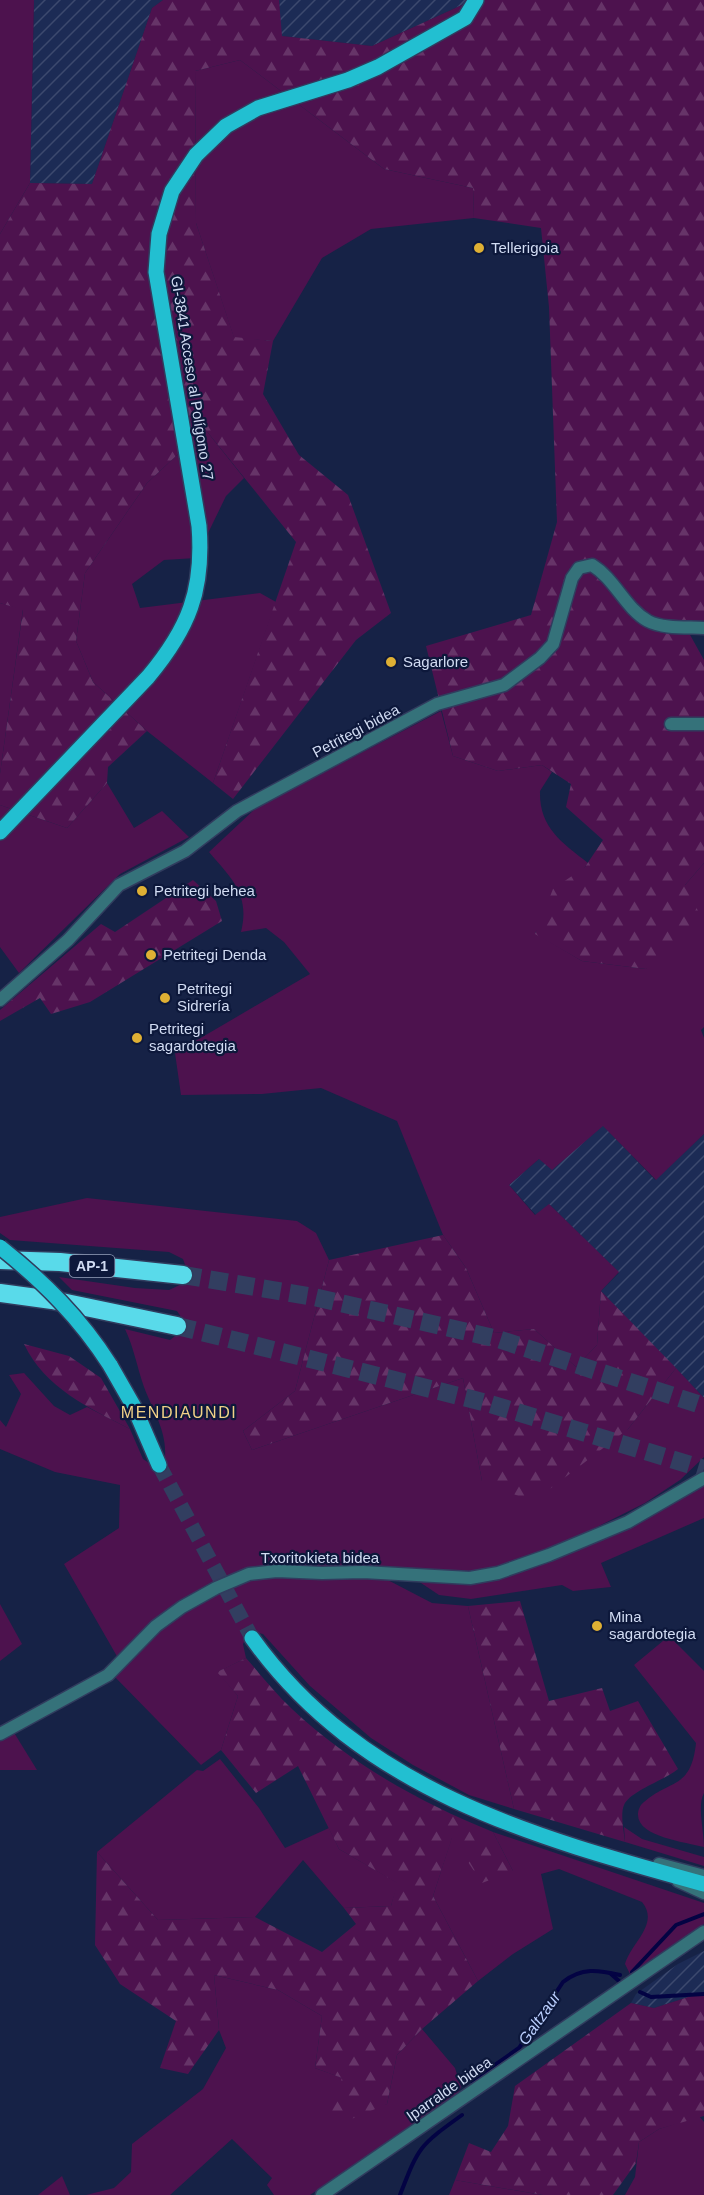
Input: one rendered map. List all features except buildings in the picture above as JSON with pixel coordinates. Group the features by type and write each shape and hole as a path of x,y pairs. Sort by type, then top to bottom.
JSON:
{"highway":[{"name":"AP-1","path":"0,1260 60,1262 183,1275"},
{"path":"0,1293 52,1300 177,1326"}],"main road":[{"name":"GI-3841 Acceso al Polígono 27","path":"0,832 148,677 168,653 184,628 193,604 201,564 199,526 156,272 159,234 172,191 196,155 226,126 258,108 348,80 378,67 465,18 476,0"},
{"path":"0,1247 64,1302 89,1332 134,1407 159,1465"},
{"path":"252,1638 281,1674 318,1709 386,1762 454,1802 493,1819 562,1842 704,1884"}],"street":[{"name":"Petritegi bidea","path":"0,1000 68,940 119,885 185,851 237,811 437,704 504,685 513,679 540,658 553,644 572,578 579,568 592,565 605,573 648,621 662,625 704,628"},
{"path":"670,724 704,724"},
{"name":"Txoritokieta bidea","path":"0,1734 108,1675 156,1626 182,1607 216,1588 249,1574 278,1571 470,1578 498,1573 549,1556 628,1521 704,1478"},
{"path":"562,1842 594,1847 704,1876"},
{"path":"664,1873 704,1893"},
{"name":"Iparralde bidea","path":"322,2195 703,1935"}],"shaded area":[{"path":"34,0 163,0 152,8 92,184 30,183"},
{"path":"279,0 473,0 372,46 281,36"},
{"path":"603,1125 655,1180 704,1134 704,1398 601,1291 619,1273 550,1205 536,1215 509,1185 539,1159"},
{"path":"704,1951 704,1992 654,2008 631,2003 636,1994 678,1964"}],"green space":[{"path":"0,0 34,0 30,183 0,234"},
{"path":"163,0 279,0 282,36 372,46 473,0 704,0 704,624 689,633 704,660 704,863 685,885 700,915 646,969 582,961 535,934 553,889 585,867 603,840 566,807 571,784 542,765 498,771 453,756 426,646 531,615 557,522 549,307 541,228 474,218 473,188 384,169 240,60 195,71 196,223 234,337 273,341 263,394 299,455 348,495 391,613 356,640 233,799 213,783 296,542 205,429 147,483 85,573 76,641 93,682 147,731 108,767 107,783 67,828 0,805 0,774 23,610 0,603 0,234 30,183 92,184 152,8"},
{"path":"240,60 384,169 473,188 474,218 371,229 322,258 273,341 234,338 196,223 195,71"},
{"path":"205,429 244,478 226,496 196,558 164,560 132,584 140,608 260,593 276,602 213,783 147,731 93,682 76,641 85,573 147,483"},
{"path":"0,603 23,609 0,774"},
{"path":"441,711 453,756 498,771 542,765 552,772 540,791 543,814 554,833 588,863 535,933 582,961 646,969 685,885 704,863 704,1027 701,1030 704,1038 704,1134 656,1180 603,1126 552,1170 539,1159 509,1185 535,1215 549,1204 619,1272 601,1291 597,1345 576,1367 534,1329 494,1333 466,1268 443,1235 397,1121 321,1088 262,1094 181,1095 175,1053 310,974 284,942 266,928 241,932 243,908 241,898 232,880 209,852 256,808"},
{"path":"107,783 134,828 162,811 189,837 120,874 19,973 0,947 0,805 67,828"},
{"path":"193,880 216,901 222,921 90,1002 51,1014 40,998 0,1021 0,1010 101,924 115,932"},
{"path":"87,1198 297,1221 316,1233 329,1260 295,1391 243,1431 252,1450 463,1378 482,1481 628,1429 676,1368 704,1398 704,1457 680,1480 645,1503 563,1544 490,1569 463,1572 401,1569 226,1579 118,1658 64,1564 119,1528 120,1485 55,1472 0,1449 0,1420 6,1427 21,1394 9,1375 24,1373 54,1406 70,1415 87,1407 130,1429 143,1459 155,1467 165,1457 162,1430 144,1387 125,1329 170,1340 179,1333 183,1320 177,1311 72,1290 59,1277 135,1288 169,1290 184,1283 187,1270 183,1259 169,1252 10,1240 0,1233 0,1217"},
{"path":"443,1235 466,1268 494,1333 534,1329 576,1367 597,1345 601,1291 676,1368 628,1429 533,1502 482,1481 463,1378 252,1450 243,1431 295,1391 329,1260"},
{"path":"24,1344 69,1356 101,1378 130,1429 99,1413 56,1385 33,1359"},
{"path":"704,1485 704,1518 601,1563 611,1587 573,1591 562,1585 471,1599 439,1595 415,1579 468,1583 562,1554 656,1513"},
{"path":"265,1576 382,1577 432,1603 468,1606 514,1809 469,1795 413,1765 371,1738 310,1686 263,1634 249,1631 243,1644 246,1658 218,1672 238,1696 221,1750 201,1765 114,1676 164,1628 201,1601 242,1582"},
{"path":"520,1601 549,1701 602,1688 610,1711 638,1701 678,1769 640,1790 624,1805 622,1813 625,1842 514,1809 468,1606"},
{"path":"0,1604 22,1644 0,1661"},
{"path":"669,1636 704,1671 704,1793 701,1811 704,1847 654,1833 645,1828 638,1814 644,1802 684,1776 693,1758 696,1743 634,1665"},
{"path":"246,1658 292,1709 362,1764 412,1794 493,1832 513,1871 482,1883 452,1838 433,1896 478,1981 422,2029 397,2055 387,2104 342,2123 328,2115 342,2078 315,2068 322,2016 278,1990 214,1975 219,2030 188,2074 160,2068 176,2021 120,1984 95,1945 97,1852 158,1920 255,1917 322,1952 356,1924 344,1908 391,1906 397,1883 339,1849 298,1766 256,1793 221,1750 238,1696 217,1672"},
{"path":"13,1731 37,1770 0,1770 0,1739"},
{"path":"220,1759 259,1808 285,1848 329,1828 339,1849 398,1883 391,1906 344,1908 303,1860 255,1917 158,1920 97,1852 197,1770 203,1771"},
{"path":"624,1827 642,1839 704,1857 704,1866 625,1842"},
{"path":"493,1832 704,1903 704,1924 630,1974 625,1964 648,1918 647,1910 642,1902 559,1869 541,1874 553,1929 513,1954 478,1981 433,1896 452,1837 513,1871"},
{"path":"214,1975 278,1990 322,2016 315,2068 343,2078 329,2115 387,2104 397,2055 422,2029 455,2068 461,2087 457,2095 310,2195 274,2195 267,2185 272,2178 232,2139 170,2195 86,2195 114,2188 131,2172 132,2144 203,2089 226,2048 219,2030"},
{"path":"704,1992 704,2116 659,2129 639,2142 636,2163 613,2195 543,2195 455,2180 469,2143 491,2152 508,2126 515,2086 631,2003 654,2008"},
{"path":"699,2116 704,2122 704,2195 625,2195 635,2177 639,2142 659,2129"},
{"path":"62,2176 70,2195 38,2195"},
{"path":"455,2180 543,2195 449,2195"}],"waterway":[{"path":"632,1972 676,1925 704,1914"},
{"name":"Galtzaur","path":"472,2081 519,2048 563,1982 577,1974 590,1971 620,1975"},
{"path":"610,1973 620,1982"},
{"path":"640,1992 651,1997 704,1994"},
{"name":"Galtzaur","path":"400,2195 422,2148 462,2115"}],"tunnel":[{"path":"183,1275 314,1297 498,1339 704,1406"},
{"path":"177,1326 487,1403 704,1469"},
{"path":"159,1465 252,1638"}],"place":[{"name":"Tellerigoia","path":"479,248"},
{"name":"Sagarlore","path":"391,662"},
{"name":"Petritegi behea","path":"142,891"},
{"name":"Petritegi Denda","path":"151,955"},
{"name":"Petritegi Sidrería","path":"165,998"},
{"name":"Petritegi sagardotegia","path":"137,1038"},
{"name":"Mina sagardotegia","path":"597,1626"}],"district":[{"name":"MENDIAUNDI","path":"179,1412"}]}
